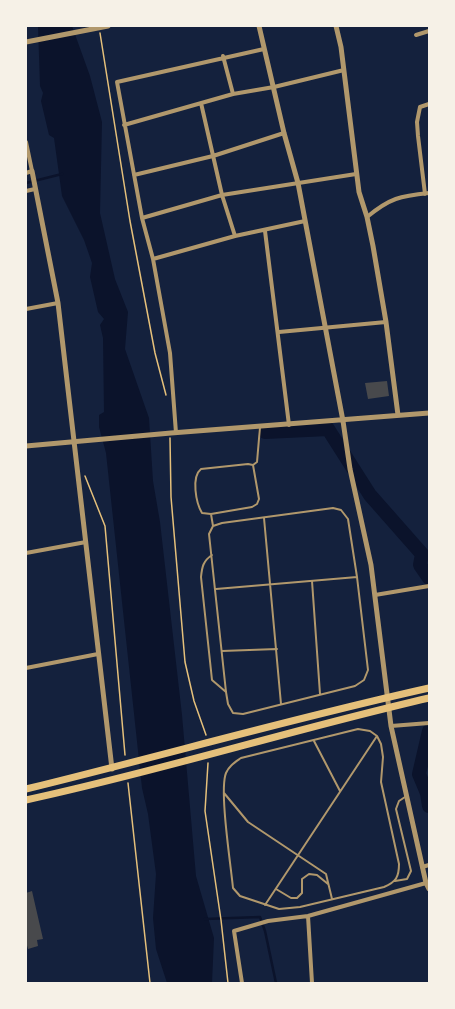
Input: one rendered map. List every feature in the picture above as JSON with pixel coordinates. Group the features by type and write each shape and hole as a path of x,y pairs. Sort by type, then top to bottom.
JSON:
{"main road":[{"path":"26,789 112,769 209,739 429,688"},
{"path":"26,800 86,787 429,698"}],"street":[{"path":"26,42 108,26"},
{"path":"259,26 284,133 298,183 343,421 350,469 376,595 386,697 391,726 422,867 429,889"},
{"path":"336,26 344,70 356,174 359,192 367,217 386,322 398,415"},
{"path":"416,35 429,31"},
{"path":"172,433 170,353 153,259 142,218 117,82 223,56 264,49"},
{"path":"223,56 233,94"},
{"path":"124,125 233,94 274,88 344,70"},
{"path":"201,103 222,195 235,236"},
{"path":"367,217 383,204 405,195 427,194 417,122 420,107 429,104"},
{"path":"134,175 214,156 284,133"},
{"path":"26,142 34,189 58,303 112,769"},
{"path":"26,173 32,171"},
{"path":"142,218 222,195 356,174"},
{"path":"26,191 34,189"},
{"path":"153,259 235,236 265,231 305,220"},
{"path":"265,231 279,332 289,425"},
{"path":"26,309 58,303"},
{"path":"279,332 386,322"},
{"path":"26,446 429,413"},
{"path":"26,554 86,542"},
{"path":"376,595 429,586"},
{"path":"26,668 98,654"},
{"path":"391,726 429,724"},
{"path":"422,867 429,865"},
{"path":"242,983 234,931 268,921 308,916 426,883"},
{"path":"308,916 312,983"}],"lane":[{"path":"253,465 257,462 260,427"},
{"path":"248,464 253,465 259,499 257,504 252,507 211,514 202,513 198,507 197,472 201,469 248,464"},
{"path":"211,514 213,526 209,534 226,692 228,704 233,712 243,714 356,686 364,680 368,670 357,577 348,519 341,510 333,508 222,523 213,526"},
{"path":"264,518 281,704"},
{"path":"212,555 205,560 202,567 202,592 212,680 226,692"},
{"path":"216,589 357,577"},
{"path":"312,581 320,694"},
{"path":"222,651 277,648"},
{"path":"395,881 399,872 399,864 381,782 383,756 381,744 377,736 370,731 358,729 241,758 231,765 225,774 223,792 233,888 240,896 279,909 300,907 384,887 395,881 407,879 411,871 396,809 399,801 407,796"},
{"path":"265,905 377,736"},
{"path":"314,741 340,791"},
{"path":"223,792 248,822 326,874 332,899"},
{"path":"276,889 291,898 297,898 302,893 302,879 309,874 317,876 328,884"}],"path":[{"path":"100,33 130,221 155,353 166,396"},
{"path":"172,433 171,497 185,662 194,701 209,739"},
{"path":"83,471 105,526 126,757"},
{"path":"210,755 205,811 221,920 228,983"},
{"path":"128,780 150,983"}],"water":[{"path":"38,26 72,26 90,76 102,122 100,213 115,279 128,312 125,349 149,418 153,481 160,522 182,715 196,876 214,938 212,983 167,983 156,949 153,918 156,874 148,814 142,788 106,453 99,427 99,415 104,412 103,338 100,325 104,319 98,312 90,277 92,263 84,240 62,196 54,138 49,135 41,101 43,93 40,86"}],"building":[{"path":"387,381 389,396 368,399 365,383"},
{"path":"32,891 43,939 37,940 38,946 28,949 26,942 26,893"}],"waterway":[{"path":"26,183 62,174"},
{"path":"265,432 328,429 370,495 422,554 420,565 429,578"},
{"path":"429,731 419,774 427,793 429,806"},
{"path":"205,919 260,917 265,931 276,983"}]}
